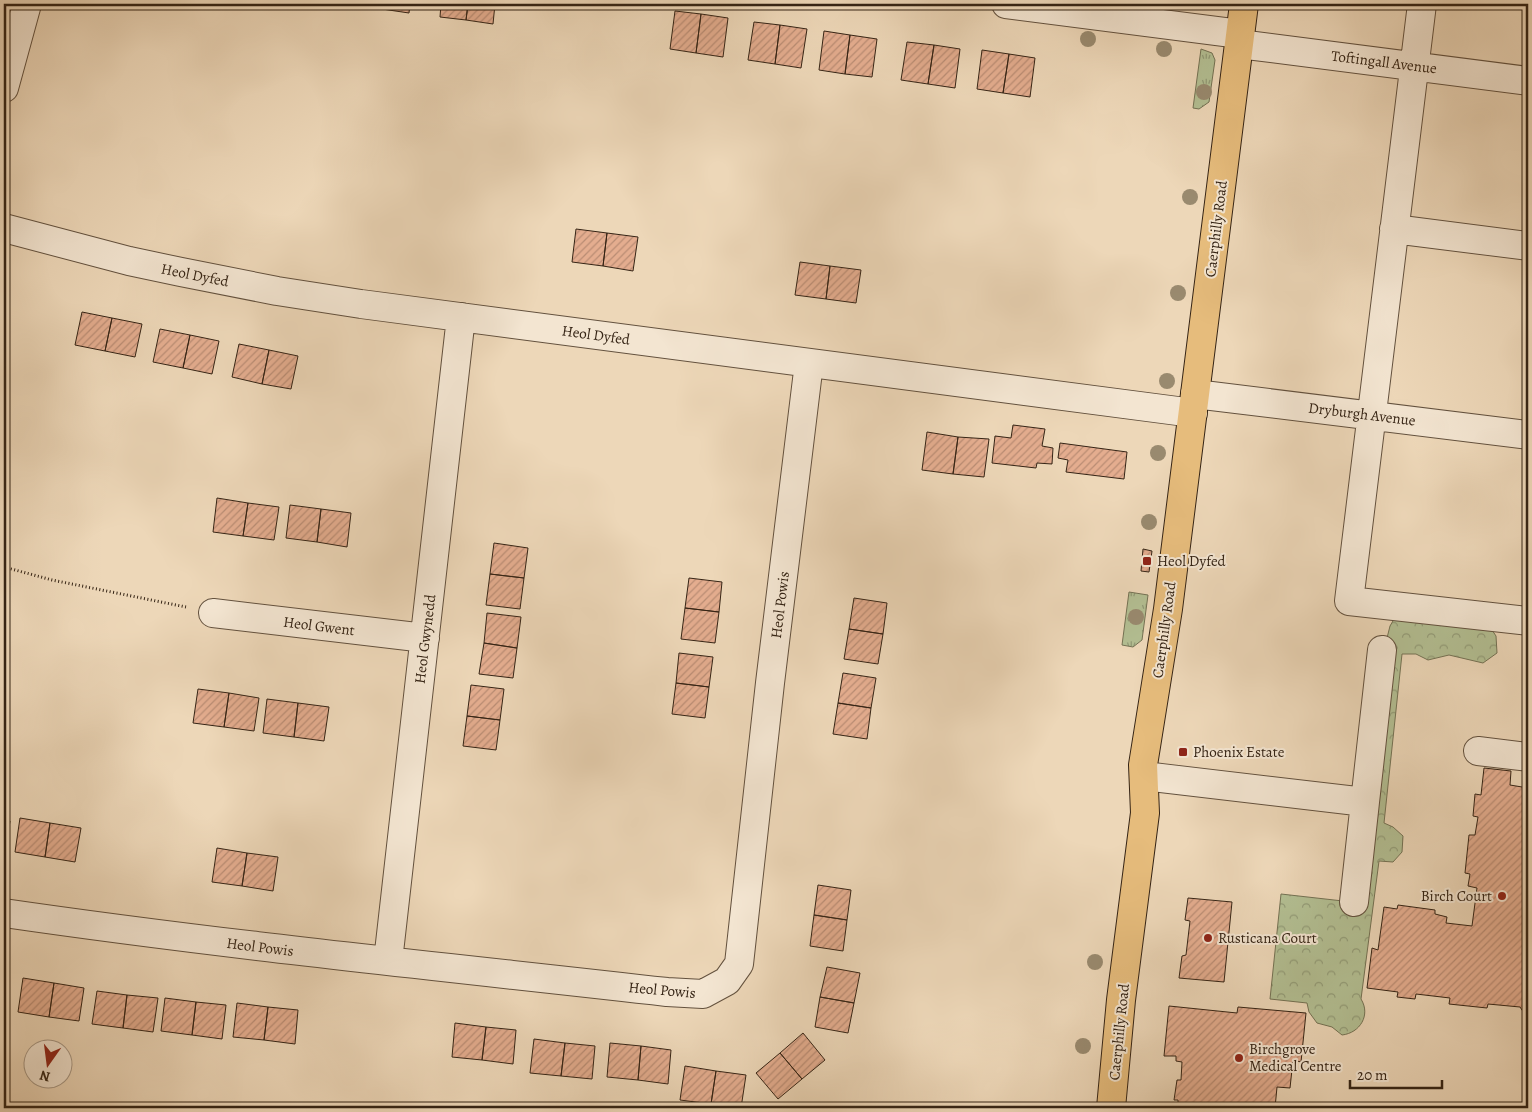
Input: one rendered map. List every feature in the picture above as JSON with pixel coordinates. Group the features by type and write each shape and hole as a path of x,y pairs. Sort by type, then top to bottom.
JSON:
{"main road":[{"name":"Caerphilly Road","path":"1111,1108 1121,1000 1145,813 1143,765 1168,609 1244,4"}],"street":[{"path":"4,88 28,4"},
{"name":"Toftingall Avenue","path":"1006,4 1414,66 1528,81"},
{"path":"1422,4 1349,601 1528,621"},
{"name":"Heol Dyfed","path":"4,228 129,261 277,291 809,363 1194,404"},
{"path":"1394,229 1528,246"},
{"name":"Heol Gwynedd","path":"388,961 461,317"},
{"name":"Heol Powis","path":"4,913 128,931 388,961 703,994 727,981 739,964 770,683 809,363"},
{"name":"Dryburgh Avenue","path":"1194,404 1372,415 1528,435"},
{"name":"Heol Gwent","path":"214,613 426,638"},
{"path":"1354,902 1382,650"},
{"path":"1478,751 1528,757"},
{"path":"1144,776 1365,802"}],"path":[{"path":"4,567 52,580 214,613"}],"green space":[{"path":"1201,49 1212,53 1215,60 1209,102 1199,109 1193,108"},
{"path":"1129,592 1148,595 1142,640 1133,647 1122,645"},
{"path":"1397,614 1488,624 1496,636 1497,653 1483,663 1449,655 1428,660 1416,654 1402,654 1384,823 1393,827 1403,836 1402,852 1393,862 1379,861 1361,999 1365,1011 1364,1017 1359,1027 1348,1034 1342,1035 1332,1027 1317,1023 1309,1012 1307,1003 1270,999 1281,894 1343,901 1386,642 1390,626"}],"building":[{"path":"356,4 383,4 382,9"},
{"path":"383,4 410,4 409,13 382,9"},
{"path":"441,4 468,4 466,20 440,17"},
{"path":"468,4 495,4 493,24 466,20"},
{"path":"675,11 701,14 696,53 670,49"},
{"path":"701,14 728,18 723,57 696,53"},
{"path":"754,22 780,25 775,64 748,60"},
{"path":"780,25 807,29 801,68 775,64"},
{"path":"824,31 850,35 845,74 819,70"},
{"path":"850,35 877,39 872,77 845,74"},
{"path":"907,42 934,45 928,84 901,80"},
{"path":"934,45 960,49 955,88 928,84"},
{"path":"982,50 1009,54 1003,93 977,89"},
{"path":"1009,54 1035,58 1030,97 1003,93"},
{"path":"576,229 607,233 603,266 572,262"},
{"path":"607,233 638,237 633,271 603,266"},
{"path":"800,262 830,266 826,299 795,295"},
{"path":"830,266 861,270 856,303 826,299"},
{"path":"82,312 112,318 105,351 75,345"},
{"path":"112,318 142,324 135,357 105,351"},
{"path":"160,329 190,335 183,368 153,362"},
{"path":"190,335 219,341 212,374 183,368"},
{"path":"239,344 269,350 262,384 232,377"},
{"path":"269,350 298,356 291,389 262,384"},
{"path":"1013,425 1045,429 1042,446 1053,448 1052,464 1037,463 1036,468 992,463 995,436 1011,438"},
{"path":"927,432 958,437 953,474 922,470"},
{"path":"958,437 989,439 984,477 953,474"},
{"path":"1060,443 1127,452 1124,479 1066,472 1068,460 1058,458"},
{"path":"217,498 248,503 243,536 213,532"},
{"path":"248,503 279,507 274,540 243,536"},
{"path":"290,505 321,509 317,542 286,538"},
{"path":"321,509 351,513 347,547 317,542"},
{"path":"494,543 528,548 524,578 490,574"},
{"path":"1143,549 1152,551 1149,572 1141,571"},
{"path":"490,574 524,578 520,609 486,605"},
{"path":"689,578 722,582 719,612 685,608"},
{"path":"854,598 887,603 883,634 849,629"},
{"path":"685,608 719,612 715,643 681,639"},
{"path":"487,613 521,617 517,648 484,643"},
{"path":"849,629 883,634 878,664 844,659"},
{"path":"484,643 517,648 513,678 479,674"},
{"path":"679,653 713,657 709,687 676,683"},
{"path":"843,673 876,678 871,708 838,703"},
{"path":"676,683 709,687 705,718 672,714"},
{"path":"471,685 504,689 500,720 467,716"},
{"path":"198,689 229,693 224,727 193,723"},
{"path":"229,693 259,698 254,731 224,727"},
{"path":"267,699 298,703 294,737 263,733"},
{"path":"298,703 329,707 324,741 294,737"},
{"path":"838,703 871,708 867,739 833,734"},
{"path":"467,716 500,720 496,750 463,746"},
{"name":"Birch Court","path":"1484,768 1511,771 1510,785 1528,788 1528,1013 1524,1013 1520,1007 1488,1004 1487,1008 1449,1004 1450,998 1416,994 1415,999 1397,997 1398,992 1367,988 1372,948 1378,950 1384,907 1397,909 1398,905 1435,910 1435,914 1447,917 1446,923 1472,926 1477,888 1468,886 1470,874 1465,873 1469,835 1475,835 1478,817 1473,816 1475,794 1481,795"},
{"path":"20,818 50,823 45,857 15,852"},
{"path":"4,820 10,821 5,854 4,854"},
{"path":"50,823 81,828 75,862 45,857"},
{"path":"217,848 247,853 242,886 212,882"},
{"path":"247,853 278,857 273,891 242,886"},
{"path":"818,885 851,890 847,920 814,915"},
{"name":"Rusticana Court","path":"1188,898 1232,902 1224,982 1179,978 1182,956 1186,955 1190,921 1185,920"},
{"path":"814,915 847,920 843,951 810,946"},
{"path":"827,967 860,973 854,1003 820,997"},
{"path":"23,978 54,983 49,1017 18,1012"},
{"path":"54,983 84,988 79,1021 49,1017"},
{"path":"97,991 127,995 123,1028 92,1024"},
{"path":"127,995 158,998 153,1032 123,1028"},
{"path":"820,997 854,1003 848,1033 815,1027"},
{"path":"165,998 196,1002 192,1035 161,1031"},
{"path":"196,1002 226,1005 222,1039 192,1035"},
{"path":"237,1003 268,1007 264,1040 233,1037"},
{"name":"Birchgrove Medical Centre","path":"1169,1006 1237,1013 1238,1007 1306,1013 1301,1062 1293,1060 1290,1088 1277,1087 1275,1108 1178,1108 1178,1100 1174,1100 1177,1080 1181,1080 1182,1062 1176,1061 1176,1056 1164,1056"},
{"path":"268,1007 298,1010 295,1044 264,1040"},
{"path":"455,1023 486,1027 482,1060 452,1057"},
{"path":"486,1027 516,1030 513,1064 482,1060"},
{"path":"803,1033 825,1060 802,1079 780,1053"},
{"path":"534,1039 565,1043 561,1076 530,1073"},
{"path":"565,1043 595,1046 592,1079 561,1076"},
{"path":"610,1043 641,1046 638,1080 607,1077"},
{"path":"641,1046 671,1050 668,1084 638,1080"},
{"path":"780,1053 802,1079 778,1099 756,1073"},
{"path":"685,1066 716,1071 711,1104 680,1100"},
{"path":"716,1071 746,1075 741,1108 711,1104"}],"place":[{"name":"Heol Dyfed","path":"1147,561"},
{"name":"Phoenix Estate","path":"1183,752"},
{"name":"Birch Court","path":"1502,896"},
{"name":"Rusticana Court","path":"1208,938"},
{"name":"Birchgrove Medical Centre","path":"1239,1058"}]}
